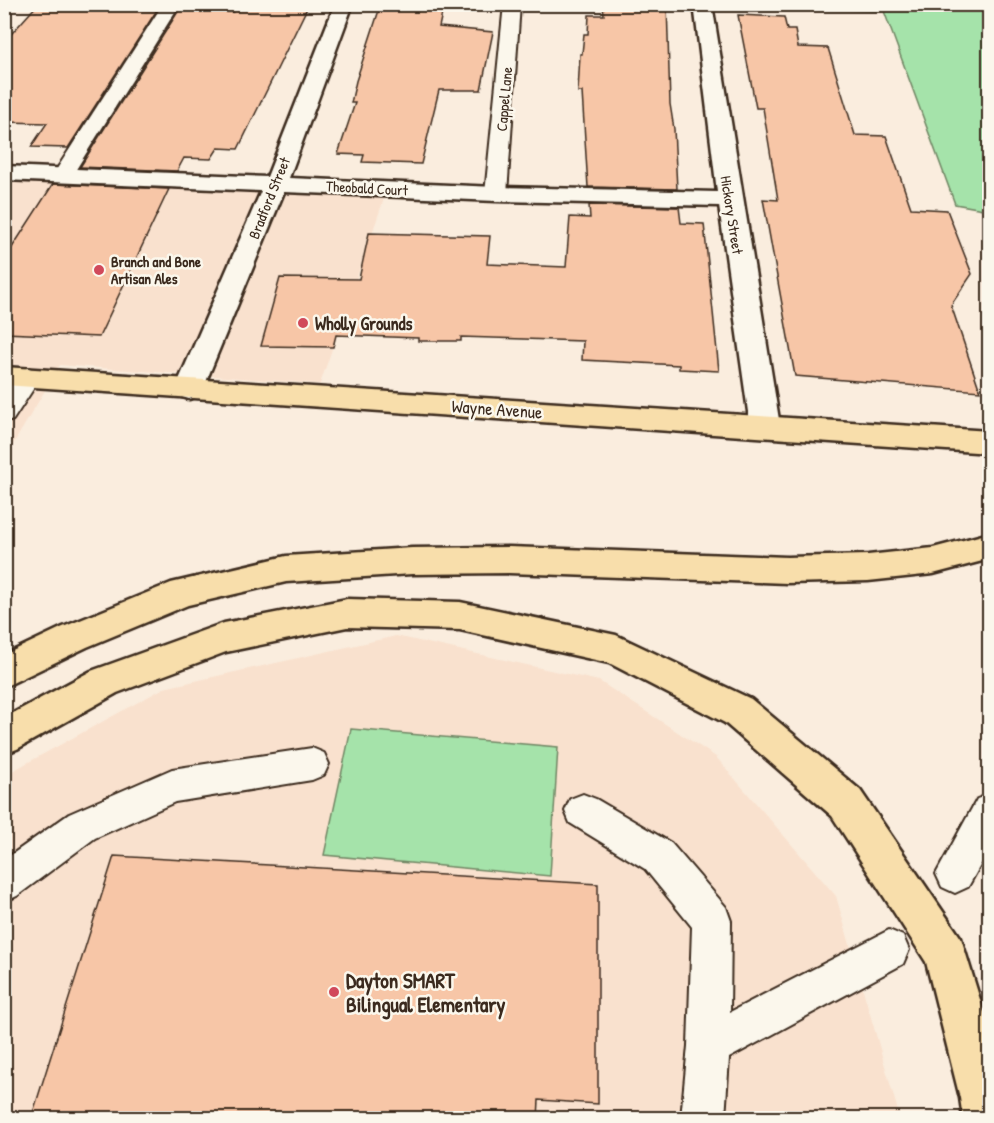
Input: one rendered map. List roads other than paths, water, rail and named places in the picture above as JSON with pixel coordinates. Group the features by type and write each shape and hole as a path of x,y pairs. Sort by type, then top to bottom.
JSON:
{"main road":[{"name":"Wayne Avenue","path":"16,376 990,442"},
{"path":"4,672 75,637 183,593 286,569 412,561 509,560 787,570 868,568 933,561 990,546"},
{"path":"4,737 104,682 224,638 347,613 460,616 616,650 738,711 846,803 946,953 984,1098 987,1119"}],"street":[{"name":"Bradford Street","path":"189,389 276,183 344,4"},
{"name":"Hickory Street","path":"703,4 729,199 765,426"},
{"name":"Theobald Court","path":"4,173 496,194 729,199"}],"lane":[{"path":"63,175 172,4"},
{"name":"Cappel Lane","path":"496,194 512,4"},
{"path":"4,414 16,376"},
{"path":"4,884 82,826 172,786 312,764"},
{"path":"583,811 658,856 712,921 709,1046 704,1119"},
{"path":"955,873 990,811"},
{"path":"709,1046 889,950"}],"place":[{"name":"Branch and Bone Artisan Ales","path":"99,270"},
{"name":"Wholly Grounds","path":"303,323"},
{"name":"Dayton SMART Bilingual Elementary","path":"334,992"}]}
